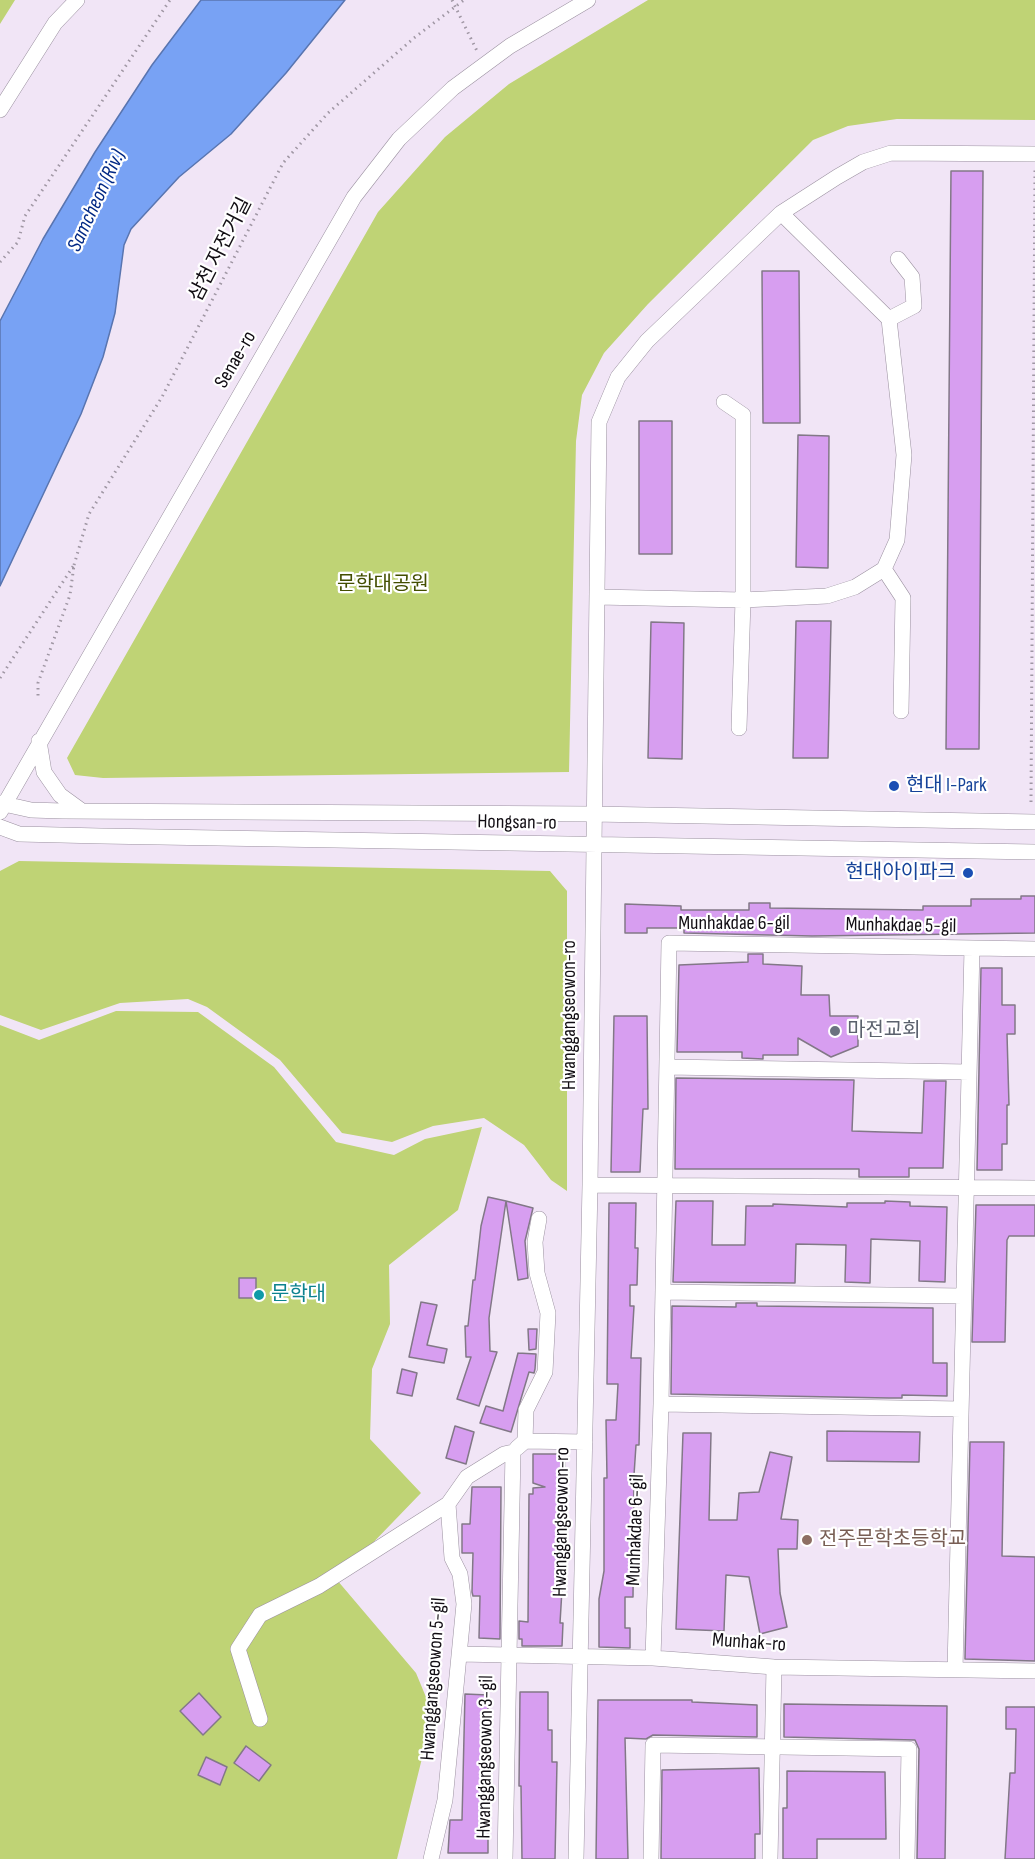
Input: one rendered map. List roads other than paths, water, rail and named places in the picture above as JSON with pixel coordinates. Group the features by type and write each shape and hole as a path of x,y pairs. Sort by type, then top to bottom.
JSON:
{"street":[{"path":"0,110 55,23 77,0"},
{"name":"Senae-ro","path":"1,806 354,197 399,139 453,88 510,46 588,0"},
{"name":"Hwanggangseowon-ro","path":"576,1859 590,1185 592,814 599,422 618,377 647,341 781,213 863,162 891,153 1035,154"},
{"path":"597,597 743,600 827,596 855,587 884,569 897,540 904,455 889,319 781,213"},
{"path":"889,319 914,306 912,277 898,259"},
{"path":"724,402 743,415 743,600 739,728"},
{"path":"884,569 903,598 901,711"},
{"path":"39,741 44,772 60,795 82,811"},
{"name":"Hongsan-ro","path":"1,806 31,810 82,811 592,814 1035,822"},
{"name":"Hongsan-ro","path":"0,827 19,834 1035,852"},
{"name":"Munhakdae 6-gil","path":"653,1658 661,1404 669,944 814,946"},
{"name":"Munhakdae 5-gil","path":"814,946 972,948 955,1670"},
{"path":"972,948 1035,949"},
{"path":"667,1067 969,1072"},
{"path":"590,1185 821,1189 1035,1188"},
{"path":"525,1441 526,1410 545,1372 548,1313 537,1273 535,1242 539,1219"},
{"path":"663,1292 963,1296"},
{"path":"661,1404 961,1409"},
{"path":"260,1719 238,1649 260,1615 319,1586 448,1504 467,1477 504,1454 513,1452 525,1441 585,1442"},
{"path":"508,1656 513,1452"},
{"name":"Hwanggangseowon 5-gil","path":"431,1859 445,1800 464,1604 460,1574 452,1558 448,1504"},
{"name":"Munhak-ro","path":"460,1654 653,1658 774,1667 1035,1671"},
{"name":"Hwanggangseowon 3-gil","path":"505,1859 508,1656"},
{"path":"770,1859 774,1667"},
{"path":"651,1859 653,1744 909,1749 907,1859"}],"water":[{"name":"Samcheon (Riv.)","path":"201,0 345,0 286,73 231,134 179,177 131,229 124,245 115,313 103,357 81,414 0,586 0,321 43,239 95,152 152,65"}],"place":[{"name":"현대 I-Park","path":"894,786"},
{"name":"현대아이파크","path":"968,873"},
{"name":"마전교회","path":"835,1031"},
{"name":"문학대","path":"259,1295"},
{"name":"전주문학초등학교","path":"807,1540"}],"park label":[{"name":"문학대공원","path":"383,585"}]}
